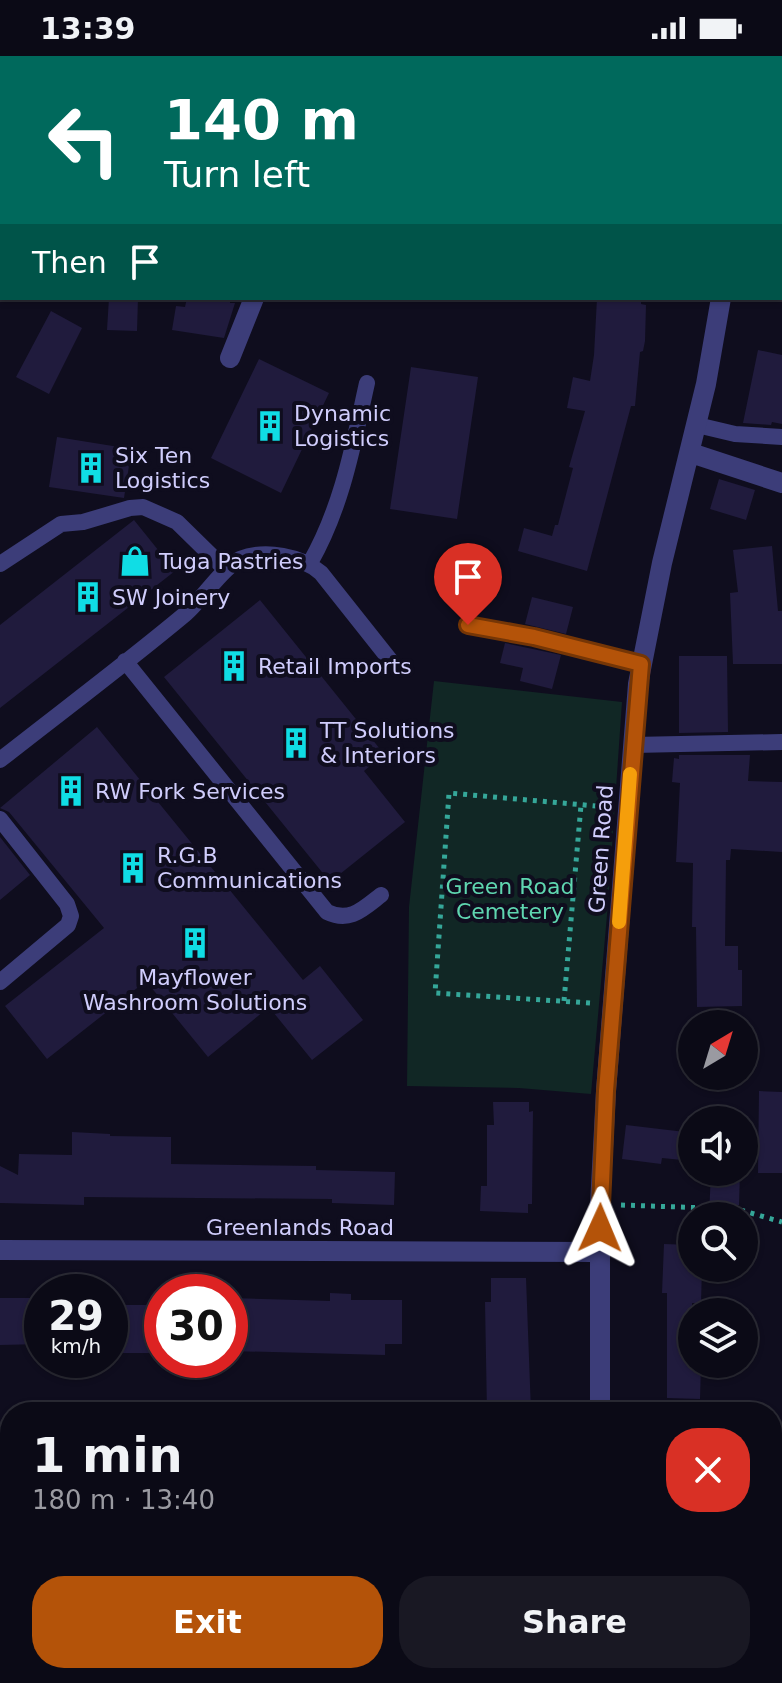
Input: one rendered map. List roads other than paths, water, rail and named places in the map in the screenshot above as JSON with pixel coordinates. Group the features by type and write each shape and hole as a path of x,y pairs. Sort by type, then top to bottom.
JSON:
{"street":[{"path":"230,358 253,300"},
{"name":"Green Road","path":"600,1402 600,1205 641,664 662,563 691,453 721,300"},
{"path":"691,453 782,483"},
{"name":"Greenlands Road","path":"0,1250 600,1252"}],"lane":[{"path":"310,563 342,492 367,383"},
{"path":"697,425 735,434 782,437"},
{"path":"0,564 61,524 83,522 143,507 177,522 226,570"},
{"path":"0,760 185,615 238,560 252,556 272,555 310,563 394,665"},
{"path":"468,625 534,637 641,664"},
{"path":"125,661 327,912 336,916 352,916 381,895"},
{"path":"633,745 782,742"},
{"path":"0,819 67,904 71,916 68,925 0,982"},
{"path":"0,1570 0,1587"}],"place":[{"name":"Dynamic Logistics","path":"270,426"},
{"name":"Six Ten Logistics","path":"91,468"},
{"name":"Tuga Pastries","path":"135,561"},
{"name":"SW Joinery","path":"88,597"},
{"name":"Retail Imports","path":"234,666"},
{"name":"TT Solutions & Interiors","path":"296,743"},
{"name":"RW Fork Services","path":"71,791"},
{"name":"R.G.B Communications","path":"133,868"},
{"name":"Mayflower Washroom Solutions","path":"195,943"}],"park label":[{"name":"Green Road Cemetery","path":"510,898"}]}
